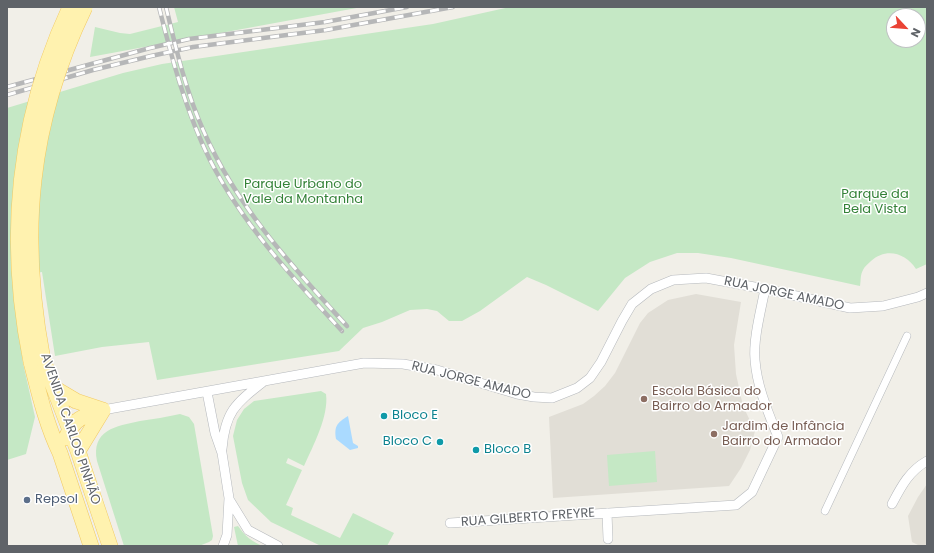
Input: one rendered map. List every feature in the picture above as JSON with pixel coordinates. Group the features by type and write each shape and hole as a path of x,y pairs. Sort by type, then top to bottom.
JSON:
{"main road":[{"name":"AVENIDA CARLOS PINHÃO","path":"70,7 53,46 35,102 27,138 20,188 17,232 18,276 25,334 37,361 54,388 78,451 110,546"},
{"name":"AVENIDA CARLOS PINHÃO","path":"85,7 65,51 41,133 33,189 30,246 37,361 45,416 60,453 91,546"},
{"path":"54,388 76,401 103,410"},
{"path":"60,453 70,429 82,416 103,410"},
{"path":"78,451 103,410"}],"street":[{"name":"RUA JORGE AMADO","path":"103,410 364,363 403,364 437,370 517,394 552,398 577,388 590,378 601,362 632,304 651,289 673,280 706,278 765,289 850,308 883,306 918,297 927,293"},
{"name":"RUA GILBERTO FREYRE","path":"450,523 736,505 752,492 778,437 764,402 755,359 758,327 765,289"},
{"path":"825,511 907,336"},
{"path":"222,453 224,431 233,409 242,399 265,380"},
{"path":"207,392 215,433 222,453 229,498 228,535 223,546"},
{"path":"892,504 909,475 927,461"},
{"path":"229,498 248,530 278,546"},
{"name":"RUA GILBERTO FREYRE","path":"607,513 608,539"}],"shaded area":[{"name":"Escola Básica do Bairro do Armador","path":"696,294 741,302 734,345 736,374 743,406 755,431 750,450 741,468 729,486 553,498 549,417 583,404 605,386 615,373 640,323 648,313 668,300"},
{"path":"927,484 927,546 920,546 912,542 908,516"}],"green space":[{"path":"174,7 362,7 90,57 95,27 130,34 178,22"},
{"name":"Parque Urbano do Vale da Montanha","path":"510,7 927,7 927,264 916,269 912,263 901,256 889,253 883,254 871,261 864,268 861,274 860,286 731,258 698,253 677,253 650,262 625,278 598,311 527,277 480,311 462,321 449,321 437,311 427,309 410,310 363,328 339,351 157,380 149,342 102,347 55,356 42,272 12,278 23,363 35,417 26,454 7,460 7,108 123,73 162,64 433,24"},
{"path":"321,391 326,394 323,421 304,466 288,458 286,463 302,470 286,505 293,508 291,515 340,538 353,513 394,533 387,546 321,546 271,522 248,500 242,483 233,436 237,420 244,409 254,401"},
{"path":"180,414 189,417 194,424 213,536 212,540 199,546 124,546 97,461 96,451 98,442 107,431 122,425"},
{"path":"655,451 657,482 609,486 607,455"},
{"path":"238,526 243,533 255,543 263,546 238,546 234,527"}],"water":[{"path":"348,416 353,443 358,446 358,448 350,450 336,439 335,435 337,425"}],"railway":[{"path":"159,7 187,104 201,142 223,184 253,229 287,271 342,331"},
{"path":"166,7 192,102 217,159 249,211 267,235 347,326"},
{"path":"7,87 150,48 189,39 325,22 407,7"},
{"path":"7,95 93,70 193,47 326,30 453,7"}],"place":[{"name":"Escola Básica do Bairro do Armador","path":"644,399"},
{"name":"Bloco E","path":"384,416"},
{"name":"Jardim de Infância Bairro do Armador","path":"714,434"},
{"name":"Bloco C","path":"440,442"},
{"name":"Bloco B","path":"476,450"},
{"name":"Repsol","path":"27,500"}],"park label":[{"name":"Parque da Bela Vista","path":"875,202"}]}
